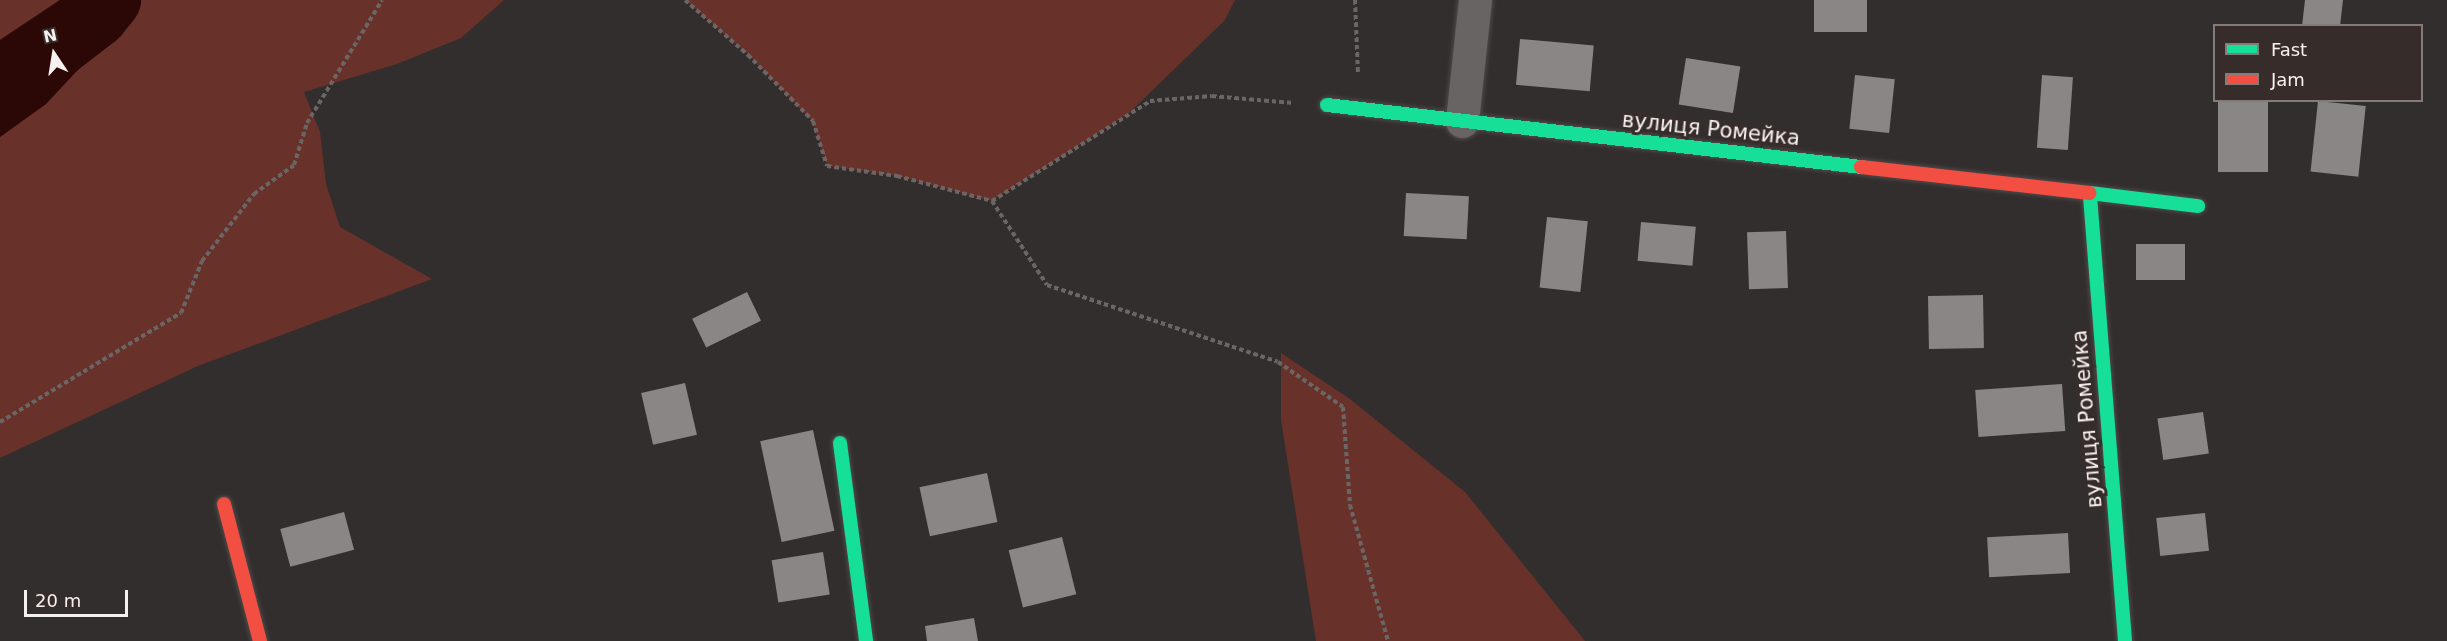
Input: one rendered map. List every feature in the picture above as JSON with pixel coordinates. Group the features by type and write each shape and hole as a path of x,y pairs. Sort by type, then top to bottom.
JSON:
{"street":[{"path":"1462,121 1475,0"},
{"name":"вулиця Ромейка","path":"1328,105 2198,206"},
{"name":"вулиця Ромейка","path":"2090,193 2125,641"},
{"path":"840,442 866,641"},
{"path":"224,504 260,641"}],"path":[{"path":"0,422 181,313 202,261 254,194 294,165 307,123 382,0"},
{"path":"685,0 748,55 813,121 827,166 897,176 992,201 1047,285 1278,362 1343,407 1350,506 1388,641"},
{"path":"1355,0 1361,109"},
{"path":"992,201 1150,101 1212,96 1328,105"}],"shaded area":[{"path":"0,0 60,0 0,40"},
{"path":"60,0 89,0 107,32 103,43 46,104 0,137 0,40"},
{"path":"81,0 504,0 461,38 397,64 304,92 320,132 326,184 340,227 432,279 198,366 0,458 0,137 46,103 103,43"},
{"path":"685,0 1235,0 1225,20 1128,114 992,201 897,176 827,166 812,121 748,55"},
{"path":"1281,353 1350,399 1465,492 1585,641 1316,641 1281,420"}],"building":[{"path":"1814,0 1867,0 1867,32 1814,32"},
{"path":"2305,0 2343,0 2340,24 2302,24"},
{"path":"1520,39 1594,45 1590,91 1516,85"},
{"path":"1686,58 1740,67 1733,113 1679,104"},
{"path":"1855,75 1895,79 1889,133 1849,129"},
{"path":"2042,75 2073,77 2068,150 2037,148"},
{"path":"2218,102 2268,102 2268,172 2218,172"},
{"path":"2318,102 2366,106 2358,177 2311,172"},
{"path":"1406,193 1469,196 1467,239 1404,236"},
{"path":"1547,217 1588,221 1580,292 1540,288"},
{"path":"1641,222 1696,227 1692,266 1638,261"},
{"path":"1786,231 1788,288 1749,289 1747,232"},
{"path":"2136,244 2185,244 2185,280 2136,280"},
{"path":"747,292 761,321 706,348 692,319"},
{"path":"1983,295 1984,348 1929,349 1928,296"},
{"path":"685,383 697,435 653,445 641,393"},
{"path":"2062,384 2065,431 1978,437 1975,390"},
{"path":"2203,412 2209,454 2163,460 2157,418"},
{"path":"813,430 834,531 782,542 760,441"},
{"path":"987,473 997,522 930,536 920,487"},
{"path":"344,512 354,550 290,567 280,529"},
{"path":"2205,513 2209,551 2160,556 2156,518"},
{"path":"2068,533 2070,573 1989,577 1987,537"},
{"path":"1062,537 1076,594 1023,608 1009,550"},
{"path":"823,552 830,594 778,603 772,560"},
{"path":"974,618 978,641 927,641 925,626"}],"waterway":[{"path":"0,91 97,16 110,0"}],"traffic: fast":[{"path":"1327,105 1861,167"},
{"path":"2125,641 2090,193 2198,206"},
{"path":"840,443 866,641"}],"traffic: jam":[{"path":"1861,167 2090,193"},
{"path":"224,504 260,641"}]}
